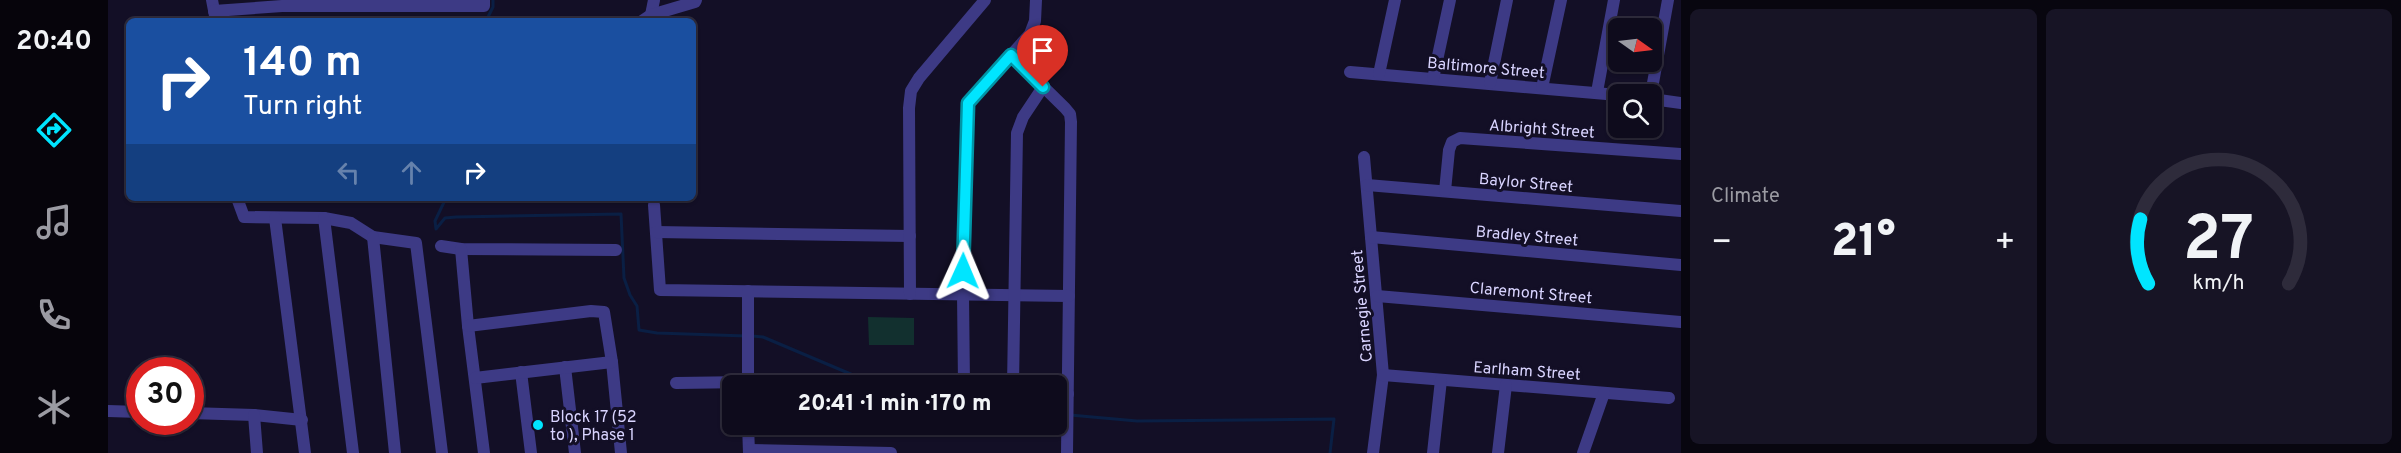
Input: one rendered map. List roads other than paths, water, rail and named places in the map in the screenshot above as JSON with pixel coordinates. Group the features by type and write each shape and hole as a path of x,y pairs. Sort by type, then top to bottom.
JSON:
{"street":[{"path":"214,11 283,3 446,3 484,6 484,0"},
{"path":"647,18 654,0"},
{"path":"647,18 696,0"},
{"path":"910,294 909,108 911,91 919,78 985,0"},
{"path":"966,375 963,294 968,103 1030,34 1035,21 1036,0"},
{"path":"1379,74 1395,0"},
{"path":"1433,79 1450,0"},
{"path":"1490,83 1507,0"},
{"path":"1542,88 1561,0"},
{"path":"1597,93 1614,0"},
{"path":"1653,84 1668,0"},
{"path":"1011,55 1070,114 1070,296 1065,375"},
{"name":"Baltimore Street","path":"1350,72 1608,94"},
{"path":"1012,375 1017,134 1023,117 1043,87"},
{"path":"1662,100 1681,103"},
{"name":"Albright Street","path":"1445,191 1449,150 1452,142 1460,138 1681,154"},
{"name":"Carnegie Street","path":"1364,157 1383,375 1373,453"},
{"name":"Baylor Street","path":"1367,185 1681,211"},
{"path":"238,201 244,217 324,218 351,223 373,237 416,243 442,453"},
{"path":"654,205 660,290 1070,296"},
{"path":"275,218 305,453"},
{"path":"324,218 353,453"},
{"path":"656,232 910,236"},
{"path":"373,237 395,453"},
{"name":"Bradley Street","path":"1371,237 1681,265"},
{"path":"441,246 461,249 616,250"},
{"path":"461,249 484,453"},
{"path":"748,291 748,375"},
{"name":"Claremont Street","path":"1377,296 1681,321"},
{"path":"468,326 591,311 604,312 612,362 621,453"},
{"path":"475,378 612,362"},
{"path":"565,367 575,453"},
{"path":"521,372 531,453"},
{"name":"Earlham Street","path":"1383,375 1669,398"},
{"path":"1433,453 1441,380"},
{"path":"675,383 722,384"},
{"path":"1498,453 1506,385"},
{"path":"1583,453 1604,393"},
{"path":"108,411 126,412"},
{"path":"204,413 302,420"},
{"path":"254,415 256,453"},
{"path":"748,435 749,452 891,453"},
{"path":"1067,435 1067,453"}],"waterway":[{"path":"488,18 493,7 493,0"},
{"path":"445,201 435,221 436,229 445,218 456,217 621,214 624,278 637,306 639,330 657,333 746,336"},
{"path":"752,336 763,337 853,375"},
{"path":"1070,415 1137,421 1334,419 1330,453"}],"place":[{"name":"Block 17 (52 to ), Phase 1","path":"538,425"}]}
